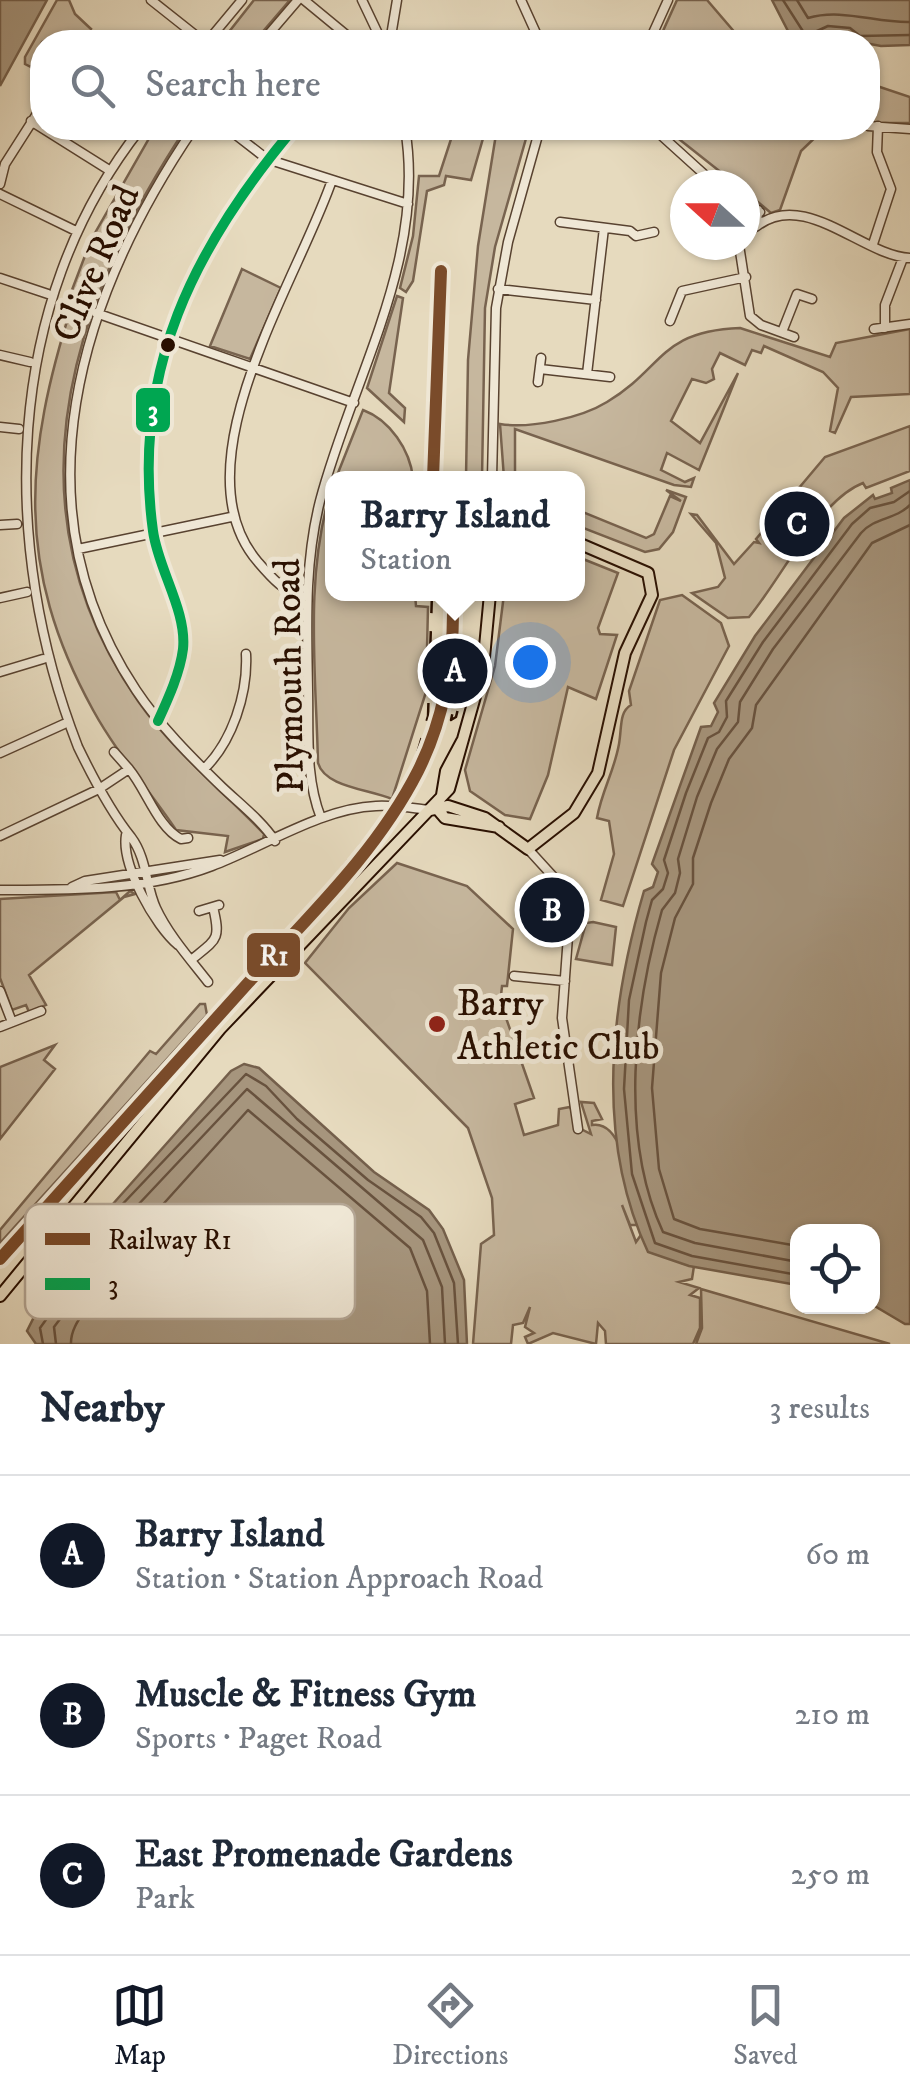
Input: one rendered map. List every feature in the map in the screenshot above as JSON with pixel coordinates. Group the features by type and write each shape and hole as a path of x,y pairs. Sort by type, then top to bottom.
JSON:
{"main road":[{"path":"434,810 448,806 458,809 499,827 528,849 574,813 598,773 620,672 652,595 648,573 585,545"},
{"path":"76,1204 220,1028 336,902 434,810 442,795 446,771 462,741 484,668 489,601"},
{"path":"0,1296 25,1266"}],"street":[{"path":"152,0 190,30"},
{"path":"216,30 242,0"},
{"path":"273,30 301,0 339,30"},
{"path":"362,0 376,30"},
{"path":"392,30 396,0"},
{"path":"521,0 535,30"},
{"path":"654,30 668,0"},
{"path":"0,184 5,164 30,123"},
{"path":"880,127 910,129"},
{"path":"61,140 109,170"},
{"path":"16,456 30,362 48,294 109,170 132,140"},
{"name":"Clive Road","path":"186,140 141,211 96,313 85,348 72,434 70,499 91,595 118,658 158,720 276,842"},
{"path":"242,140 267,159 408,204"},
{"path":"158,720 179,663 183,635 154,534 147,441 168,338 218,226 284,140"},
{"name":"Plymouth Road","path":"331,471 395,276 408,204 405,140"},
{"path":"492,471 493,338 498,289 537,140"},
{"path":"666,140 698,170"},
{"path":"873,244 891,189 875,140"},
{"path":"306,597 282,586 266,572 231,517 231,449 254,368 332,180"},
{"path":"0,194 76,231"},
{"path":"760,212 767,218"},
{"path":"760,224 767,218 798,216 906,258 886,304 885,328"},
{"path":"560,222 636,236 654,232"},
{"path":"587,374 604,228"},
{"path":"743,260 750,316 794,337"},
{"path":"670,322 682,291 746,277"},
{"path":"0,278 48,294"},
{"path":"498,289 596,300"},
{"path":"782,332 797,294 812,300"},
{"path":"96,313 354,402"},
{"path":"874,329 910,324"},
{"path":"0,355 30,362"},
{"path":"538,382 541,358"},
{"path":"540,369 610,377"},
{"path":"0,428 19,429"},
{"name":"Plymouth Road","path":"321,818 310,780 306,597 317,514 325,490"},
{"path":"78,549 231,517"},
{"path":"0,526 16,520 49,690 64,724 148,876 155,907 208,982"},
{"path":"0,598 27,592"},
{"path":"204,770 220,754 233,725 246,654"},
{"path":"0,672 43,658"},
{"path":"0,753 64,724"},
{"path":"114,752 151,798 168,832 188,838"},
{"path":"0,836 99,789 129,769"},
{"path":"0,890 72,888 224,860 276,842 321,818 376,806 434,810"},
{"path":"126,835 137,878 154,920 182,948"},
{"path":"528,849 559,883 568,902 563,1042 578,1129"},
{"path":"191,960 219,932 216,906 200,911"},
{"path":"514,976 565,981"},
{"path":"0,991 12,1022"},
{"path":"0,1026 41,1011"}],"shaded area":[{"path":"57,0 69,0 75,14 91,29 90,30 40,30"},
{"path":"254,0 290,0 264,30 230,30"},
{"path":"677,0 707,0 733,30 663,30"},
{"path":"30,48 30,66 25,64"},
{"path":"880,87 910,97 910,123 880,123"},
{"path":"148,140 179,140 110,266 84,337 68,410 64,483 73,556 97,629 138,701 182,753 264,834 263,839 225,852 228,836 176,830 102,726 67,658 39,558 35,509 44,411 72,305 67,303 91,240"},
{"path":"451,140 483,140 471,180 446,176 444,185 427,191 413,281 406,292 400,288 413,236 419,176 439,176"},
{"path":"495,140 526,140 495,247 485,308 482,471 466,471 468,360 478,246"},
{"path":"680,140 812,140 801,151 780,210 771,213 760,204 760,170 718,170"},
{"path":"242,269 281,288 250,359 210,346"},
{"path":"397,296 403,298 389,393 405,408 404,422 367,388"},
{"path":"740,328 830,357 836,343 910,329 910,394 851,397 835,433 830,431 838,388 823,372 764,346 761,353 752,350 745,365 720,353 712,369 714,379 706,383 692,379 671,421 700,443 738,373 699,470 667,453 661,470 685,482 694,478 691,487 674,485 515,429 515,471 503,471 500,424 540,423 584,413 626,389 677,344 713,331"},
{"path":"363,410 382,421 397,437 411,471 339,471"},
{"path":"910,426 910,471 866,488 863,483 831,506 749,617 728,618 692,593 718,587 725,578 716,543 691,514 697,515 734,564 754,542 759,543 756,539 825,457"},
{"path":"666,490 686,497 673,532 659,549 645,552 585,529 585,513 646,538 654,534 670,496 681,501"},
{"path":"325,513 325,601 416,601 416,606 428,607 426,692 392,799 338,782 322,771 318,763 315,589"},
{"path":"585,560 618,573 598,628 600,634 617,635 596,699 568,687 548,775 530,819 505,815 470,791 465,770 495,666 503,601 585,601"},
{"path":"682,595 721,623 729,646 674,750 623,906 601,900 614,854 609,821 597,818 617,754 623,716 631,705 629,691 660,600"},
{"path":"397,863 467,886 513,929 507,986 502,986 499,1014 505,1015 534,1098 515,1104 524,1135 558,1125 559,1109 570,1107 581,1129 591,1134 581,1102 594,1103 602,1119 592,1121 592,1125 603,1126 613,1134 626,1163 638,1225 630,1225 622,1205 636,1242 643,1232 682,1263 694,1266 692,1279 679,1282 699,1288 690,1295 700,1298 700,1328 693,1344 606,1344 605,1331 598,1323 596,1344 553,1333 528,1344 525,1337 534,1333 525,1327 530,1307 523,1323 513,1325 511,1344 473,1344 481,1244 494,1235 492,1198 468,1128 305,963 349,908"},
{"path":"130,891 135,894 124,897 29,975 46,1005 29,1012 26,1005 12,1010 0,978 0,899 116,892 120,900"},
{"path":"586,923 616,927 612,965 576,959"},
{"path":"200,1004 205,1004 207,1015 35,1204 25,1204 25,1215 0,1243 0,1230 150,1051 156,1054"},
{"path":"55,1045 44,1060 55,1069 0,1139 0,1067"},
{"path":"701,1289 890,1344 696,1344 702,1328"}],"water":[{"path":"0,0 47,0 30,30 0,86"},
{"path":"772,0 910,0 910,45 880,46 880,30 787,30"},
{"path":"910,480 910,1324 880,1309 880,1224 790,1224 790,1284 689,1266 648,1252 631,1209 614,1119 616,1026 632,935 644,891 653,887 658,872 652,864 701,727 711,726 718,712 714,703 755,636 844,518 873,495 875,499 892,493 891,488"},
{"path":"244,1064 259,1068 374,1172 429,1210 443,1229 464,1280 467,1344 36,1344 27,1331 33,1319 355,1319 355,1204 113,1204 231,1071"}],"railway":[{"path":"433,471 441,271"},
{"path":"41,1204 324,890 392,806 414,764 428,716 432,601"},
{"path":"453,602 454,610"},
{"path":"466,676 456,717 451,720 460,678 466,676"},
{"path":"0,1249 25,1221"}],"rail line":[{"name":"R1","path":"433,471 441,271"},
{"name":"R1","path":"49,1204 317,908 383,829 418,771 435,731 452,646 453,602"},
{"name":"R1","path":"0,1259 25,1231"}],"transit line":[{"name":"3","path":"158,721 183,649 181,620 153,531 149,473 152,417 162,365 178,314 200,266 227,219 284,140"}],"place":[{"name":"East Promenade Gardens","path":"797,524"},
{"name":"Barry Island","path":"455,671"},
{"name":"Muscle & Fitness Gym","path":"552,910"},
{"name":"Barry Athletic Club","path":"437,1024"}]}
